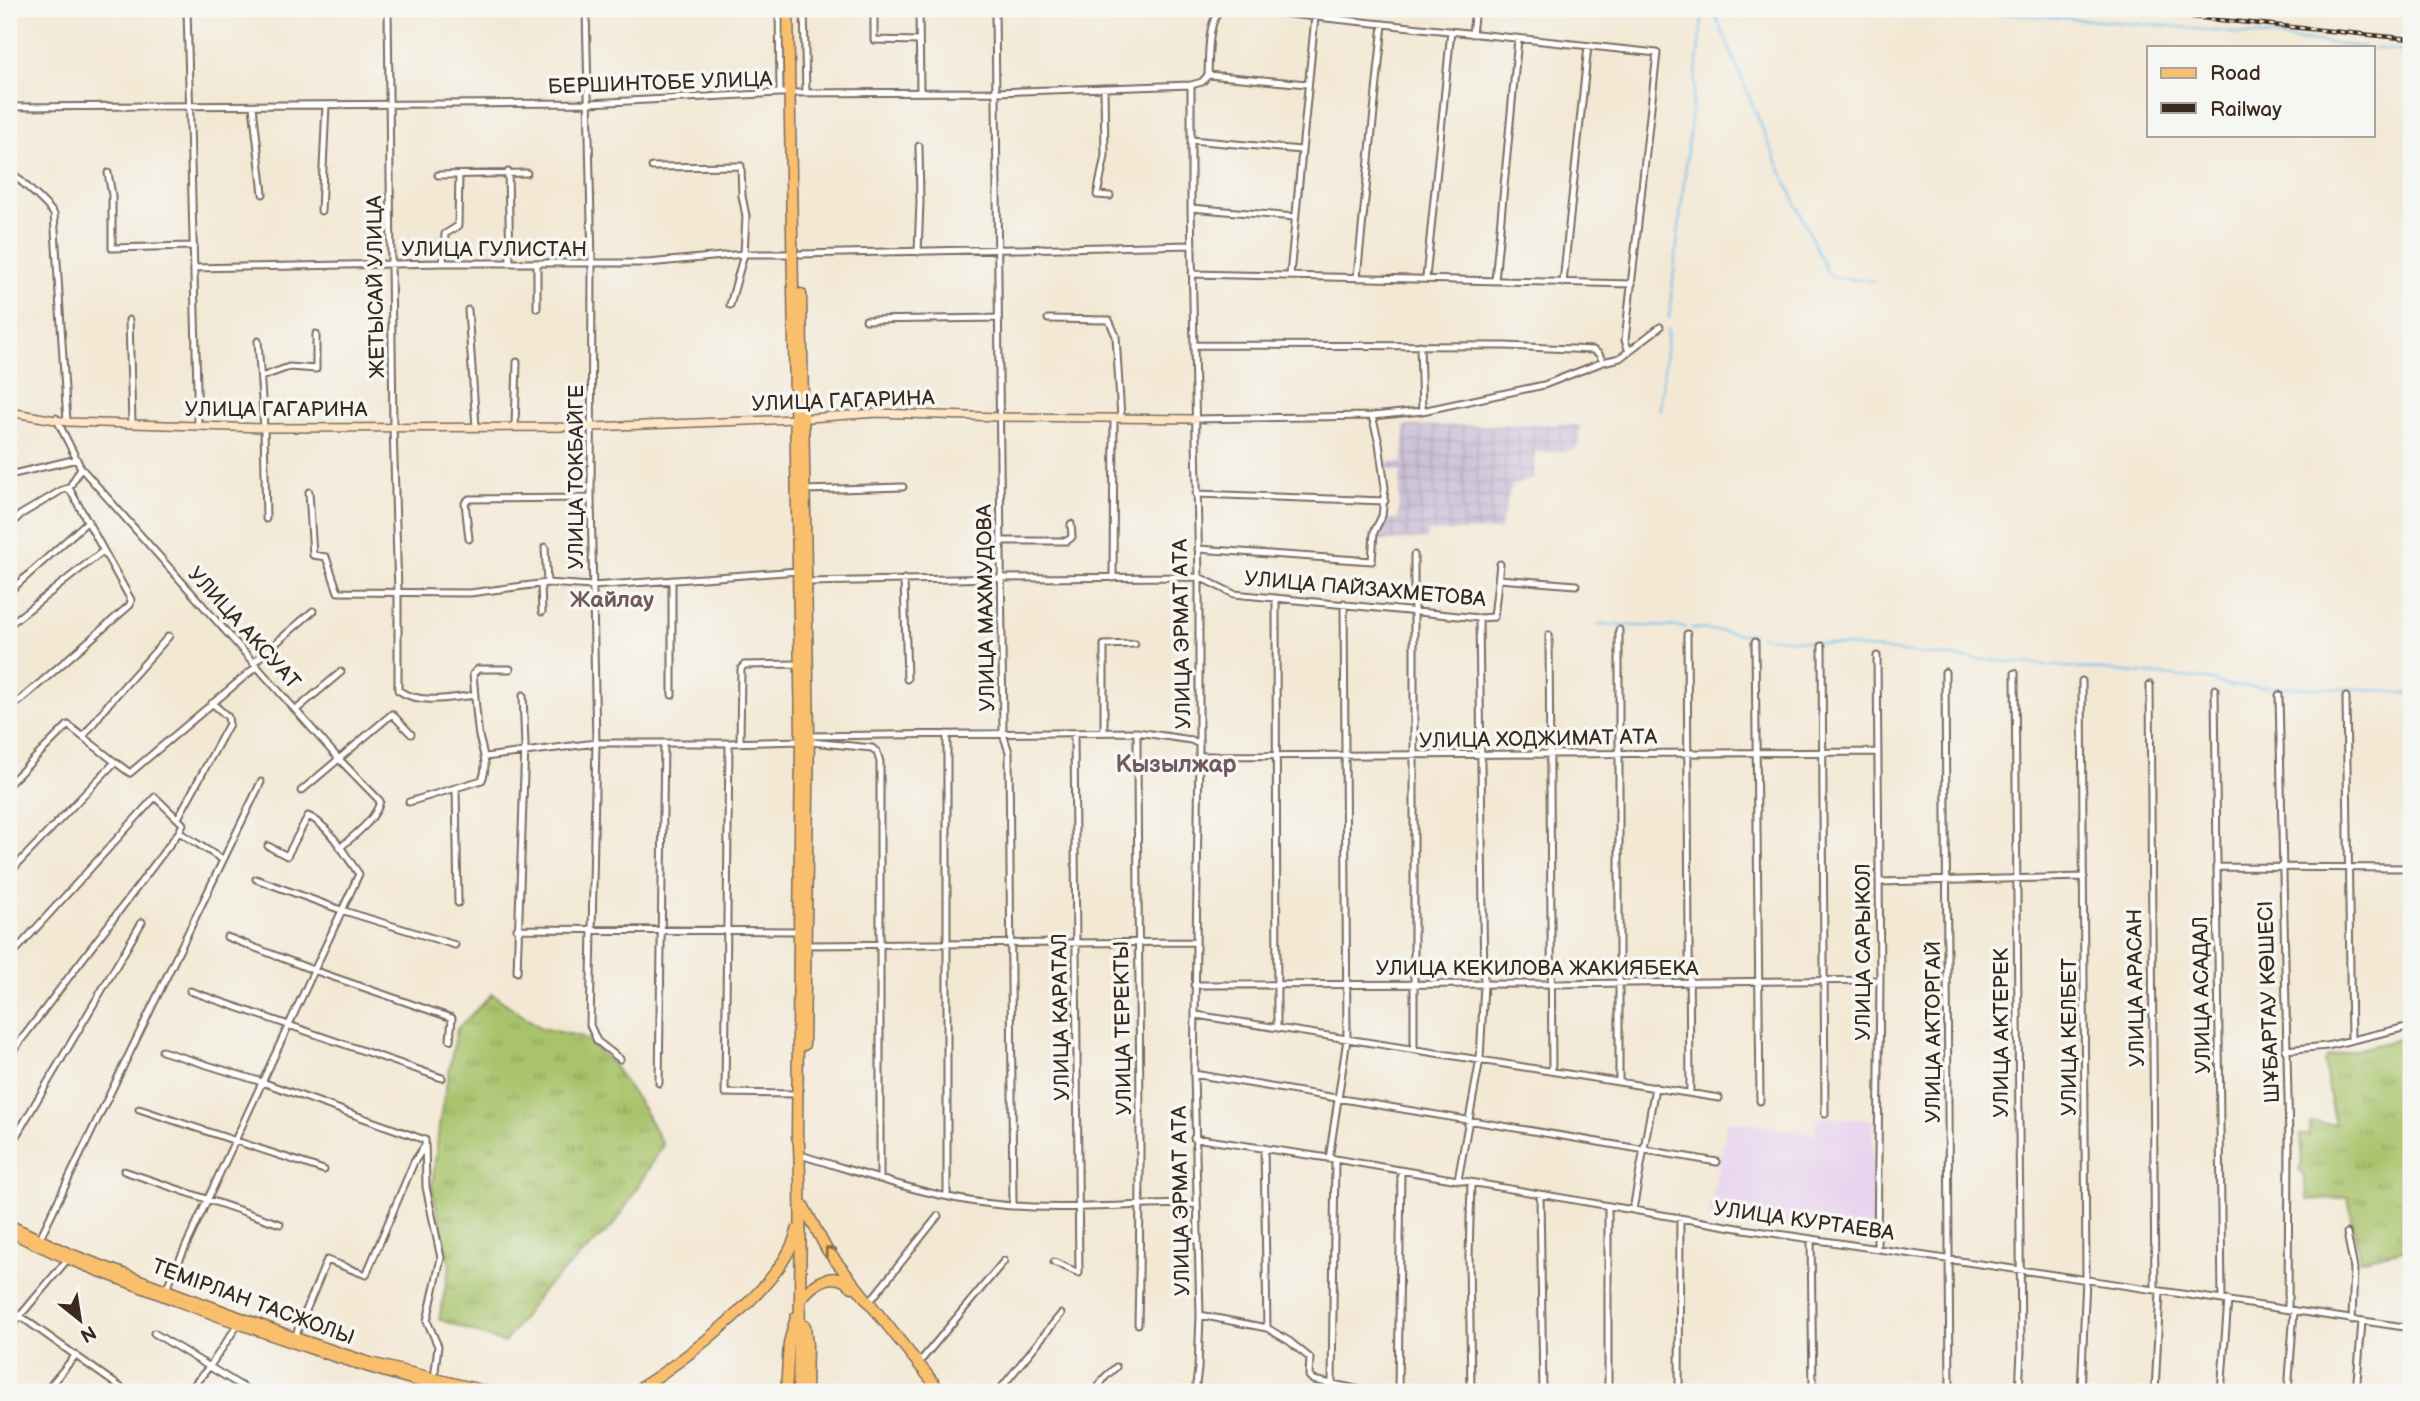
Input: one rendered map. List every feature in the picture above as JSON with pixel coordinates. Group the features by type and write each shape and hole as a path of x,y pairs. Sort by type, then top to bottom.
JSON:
{"highway":[{"path":"788,9 797,254 800,419 798,571 805,739 799,932 800,1123"},
{"path":"793,93 794,9"},
{"path":"798,1392 801,1298 799,1143 806,945 807,582 800,419"},
{"path":"634,1392 658,1378 726,1323 764,1285 793,1245 801,1202"},
{"path":"801,1202 816,1234 865,1300 941,1392"},
{"path":"778,1267 791,1264 798,1268 801,1275"},
{"path":"786,1392 789,1343 801,1298 815,1284 830,1278 848,1282 865,1300"},
{"path":"801,1298 807,1346 806,1392"},
{"path":"648,1392 658,1378"}],"main road":[{"name":"УЛИЦА ГАГАРИНА","path":"9,412 67,422 264,428 592,427 800,419 877,413 1195,419"},
{"name":"ТЕМІРЛАН ТАСЖОЛЫ","path":"9,1223 39,1240 240,1321 370,1362 494,1392"},
{"name":"ТЕМІРЛАН ТАСЖОЛЫ","path":"9,1232 67,1260 368,1369 458,1392"}],"street":[{"path":"187,9 198,427"},
{"name":"ЖЕТЫСАЙ УЛИЦА","path":"388,9 398,690 407,697 438,699 475,695"},
{"path":"540,10 586,9"},
{"name":"УЛИЦА ТОКБАЙГЕ","path":"586,9 590,103 591,498 596,743 590,1025 597,1041 620,1059"},
{"path":"779,9 793,93"},
{"path":"793,93 804,9"},
{"path":"874,9 874,40 919,41"},
{"path":"919,9 920,92"},
{"name":"УЛИЦА МАХМУДОВА","path":"995,9 1000,541 1003,734 1009,752 1013,1206"},
{"path":"1223,9 1219,10 1213,19 1208,75 1307,84"},
{"path":"1240,9 1657,53 1625,340 1629,352"},
{"path":"1472,34 1475,9"},
{"path":"1290,275 1315,17"},
{"path":"1357,277 1383,24"},
{"path":"1426,278 1451,31"},
{"path":"1494,281 1518,39"},
{"path":"1563,283 1588,46"},
{"name":"БЕРШИНТОБЕ УЛИЦА","path":"9,107 590,103 793,93 996,92 1191,85 1202,82 1208,75"},
{"name":"УЛИЦА ЭРМАТ АТА","path":"1191,85 1191,244 1199,577 1199,756 1194,985 1194,1138 1199,1315 1195,1392"},
{"path":"1104,88 1105,156 1097,195 1110,195"},
{"path":"321,211 326,105"},
{"path":"253,106 263,194"},
{"path":"1191,140 1301,150"},
{"path":"918,252 919,146"},
{"path":"652,167 741,166 746,216 744,254 730,305"},
{"path":"9,169 24,186 45,201 54,214 67,422"},
{"path":"508,172 510,263"},
{"path":"108,173 112,195 112,248 194,246"},
{"path":"438,175 527,173"},
{"path":"443,263 445,234 458,226 458,175"},
{"path":"1191,208 1295,217"},
{"name":"УЛИЦА ГУЛИСТАН","path":"194,268 443,263 648,263 744,254 998,251 1191,244"},
{"path":"537,263 537,308"},
{"path":"1192,274 1632,284"},
{"path":"468,310 476,428"},
{"path":"866,320 998,318"},
{"path":"1048,319 1110,320 1116,336 1113,578"},
{"path":"129,320 132,424"},
{"name":"УЛИЦА ГАГАРИНА","path":"1195,419 1372,416 1422,411 1544,385 1620,358 1660,327"},
{"path":"261,377 289,367 316,369 316,334"},
{"path":"258,341 266,519"},
{"path":"1194,345 1420,345 1592,350 1600,354 1603,362"},
{"path":"1420,345 1422,411"},
{"path":"515,426 517,362"},
{"path":"1198,549 1372,561 1374,532 1382,516 1385,501 1379,443 1372,416"},
{"name":"УЛИЦА АКСУАТ","path":"56,418 81,468 338,758 380,801 379,809 340,848"},
{"path":"9,475 78,459"},
{"path":"9,527 20,515 69,488 81,468"},
{"path":"805,490 903,487"},
{"path":"9,710 130,605 131,600 69,488"},
{"path":"309,492 313,555 326,557 338,592 470,593 544,583 592,586 798,571"},
{"path":"1196,494 1385,501"},
{"path":"469,539 465,503 469,499 591,498"},
{"path":"9,592 88,521"},
{"path":"1000,541 1067,541 1072,537 1071,524"},
{"path":"542,612 545,547"},
{"path":"9,625 103,551"},
{"path":"1414,555 1412,611 1415,1048"},
{"name":"УЛИЦА ПАЙЗАХМЕТОВА","path":"807,582 1199,577 1234,594 1479,618 1494,617 1500,564"},
{"path":"904,579 906,678"},
{"path":"1499,579 1576,585"},
{"path":"672,580 672,695"},
{"path":"1276,598 1277,1028"},
{"path":"1332,1383 1332,1159 1347,1039 1344,603"},
{"path":"9,784 68,725 130,774 313,611"},
{"path":"1458,1180 1480,1059 1484,984 1479,618"},
{"path":"1619,630 1619,1081"},
{"path":"1687,634 1690,1093"},
{"path":"1549,635 1552,1070"},
{"path":"83,737 110,702 169,636"},
{"path":"1755,642 1760,1101"},
{"path":"1104,732 1104,645 1135,644"},
{"path":"1822,646 1825,1114"},
{"name":"УЛИЦА САРЫКОЛ","path":"1877,656 1880,980 1877,1248"},
{"path":"740,742 741,669 744,665 800,664"},
{"path":"409,802 482,780 485,775 485,757 480,738 473,674 475,670 510,669"},
{"path":"296,710 341,672"},
{"name":"УЛИЦА АКТОРГАЙ","path":"1945,672 1950,1392"},
{"name":"УЛИЦА АКТЕРЕК","path":"2015,673 2018,1269 2021,1351 2019,1392"},
{"name":"УЛИЦА КЕЛБЕТ","path":"2081,1392 2086,1278 2082,681"},
{"name":"УЛИЦА АРАСАН","path":"2150,685 2157,1290 2155,1392"},
{"name":"УЛИЦА АСАДАЛ","path":"2215,689 2225,1300 2221,1392"},
{"path":"517,972 524,752 523,695"},
{"name":"ШҰБАРТАУ КӨШЕСІ","path":"2279,695 2289,1142 2291,1310 2288,1392"},
{"path":"2346,696 2351,1040"},
{"path":"177,818 229,724 228,717 212,703"},
{"path":"301,791 392,714 411,734"},
{"path":"485,757 596,743 729,743 947,734 1137,732 1191,740 1199,744"},
{"name":"УЛИЦА ТЕРЕКТЫ","path":"1137,732 1141,1204 1138,1324"},
{"path":"947,734 947,1195"},
{"name":"УЛИЦА КАРАТАЛ","path":"1054,1262 1079,1273 1074,734"},
{"path":"805,739 872,748 879,756 880,1178"},
{"path":"659,1083 664,743"},
{"path":"729,743 725,1093 798,1094"},
{"name":"УЛИЦА ХОДЖИМАТ АТА","path":"1199,756 1878,752"},
{"path":"9,873 115,762"},
{"path":"39,1240 261,782"},
{"path":"456,788 458,903"},
{"path":"9,958 155,797 183,824 9,1056"},
{"path":"166,1289 359,873 326,831 308,816 287,856 268,846"},
{"path":"179,832 223,860"},
{"path":"2216,867 2411,868"},
{"path":"1879,882 2084,877"},
{"path":"256,879 341,910 455,945"},
{"path":"9,1148 142,922"},
{"path":"517,929 799,932"},
{"path":"227,937 452,1018 450,1040"},
{"path":"806,945 1195,942"},
{"name":"УЛИЦА КЕКИЛОВА ЖАКИЯБЕКА","path":"1194,985 1880,980"},
{"path":"190,992 442,1078"},
{"path":"1196,1015 1719,1098"},
{"path":"2286,1050 2327,1046 2411,1026"},
{"path":"162,1051 262,1082 424,1144"},
{"path":"1194,1074 1717,1162"},
{"path":"1633,1210 1655,1087"},
{"path":"139,1108 324,1170"},
{"name":"УЛИЦА КУРТАЕВА","path":"1194,1138 1679,1219 2411,1328"},
{"path":"295,1337 327,1260 366,1275 424,1144"},
{"path":"424,1144 426,1187 441,1258 427,1321 438,1346 433,1379"},
{"path":"1264,1148 1267,1328"},
{"path":"800,1155 880,1178 990,1204 1196,1204"},
{"path":"124,1171 280,1224"},
{"path":"1398,1392 1401,1171"},
{"path":"1471,1183 1471,1392"},
{"path":"1540,1195 1543,1392"},
{"path":"1608,1206 1608,1392"},
{"path":"865,1300 938,1216"},
{"path":"1679,1219 1679,1392"},
{"path":"2347,1233 2354,1269 2352,1320"},
{"path":"1811,1239 1813,1392"},
{"path":"9,1329 67,1260"},
{"path":"918,1364 1004,1261"},
{"path":"998,1392 1061,1314"},
{"path":"1199,1315 1267,1328 1310,1358 1310,1376 1313,1380 1371,1392"},
{"path":"20,1316 127,1392"},
{"path":"188,1392 210,1367 240,1321"},
{"path":"2356,1392 2362,1322"},
{"path":"153,1333 251,1392"},
{"path":"45,1392 75,1356"},
{"path":"1095,1392 1116,1367"}],"shaded area":[{"path":"1405,426 1580,426 1579,445 1572,451 1535,452 1534,479 1512,485 1500,530 1428,532 1427,539 1380,541 1379,532 1385,520 1398,519 1401,470 1387,469 1386,462 1403,463"},
{"path":"1818,1117 1873,1120 1872,1242 1708,1216 1728,1120 1815,1134"}],"green space":[{"path":"492,994 541,1028 583,1037 611,1062 644,1110 663,1145 615,1224 543,1290 504,1343 439,1319 450,1266 432,1188 440,1119 457,1029"},
{"path":"2411,1036 2411,1248 2360,1260 2348,1197 2308,1200 2303,1174 2299,1169 2302,1164 2300,1135 2309,1135 2310,1123 2335,1124 2324,1062 2327,1057"}],"waterway":[{"path":"1669,318 1703,9"},
{"path":"1713,9 1768,142 1826,270 1832,277 1873,281"},
{"path":"1940,9 2169,26 2355,46"},
{"path":"2374,48 2411,52"},
{"path":"1660,410 1668,329"},
{"path":"1598,625 1685,627"},
{"path":"1691,628 1752,635"},
{"path":"1758,636 1929,655 2206,679 2231,686 2364,689 2411,694"}],"railway":[{"path":"2110,9 2411,39"}],"district":[{"name":"Жайлау","path":"612,600"},
{"name":"Кызылжар","path":"1176,764"}]}
